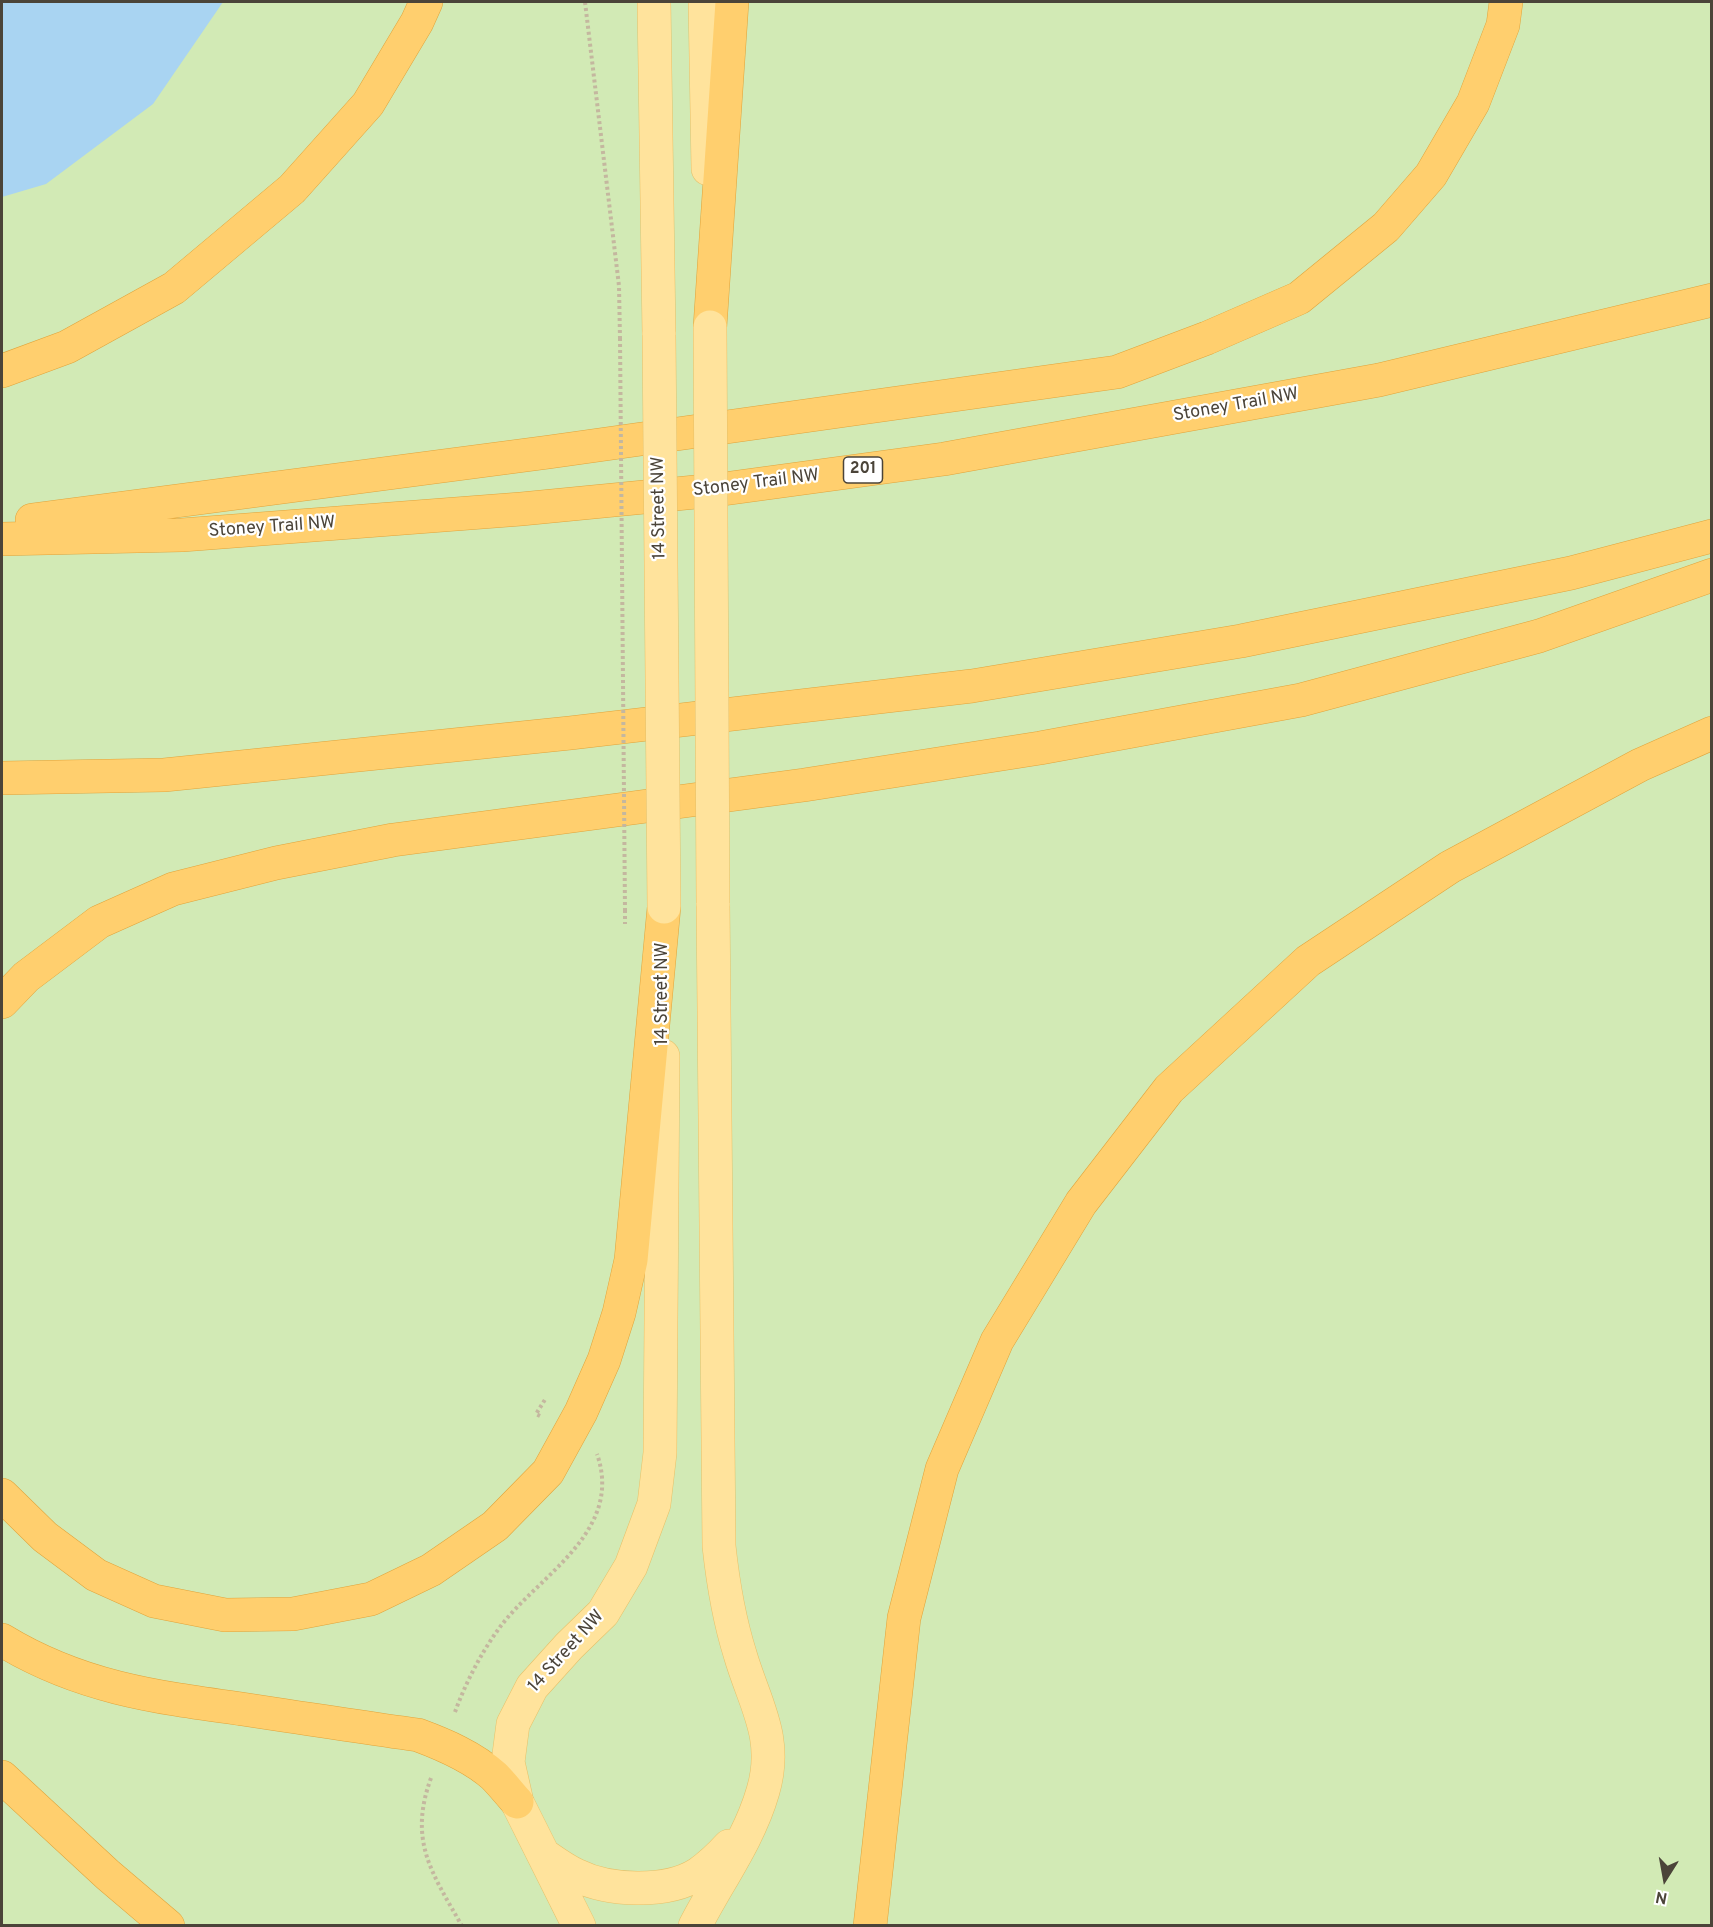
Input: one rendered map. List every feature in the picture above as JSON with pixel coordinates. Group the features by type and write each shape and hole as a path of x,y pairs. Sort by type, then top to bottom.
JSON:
{"highway":[{"path":"2,371 67,347 174,288 292,189 368,104 417,22 426,2"},
{"path":"710,327 732,2"},
{"path":"2,524 549,452 1117,372 1207,338 1299,298 1386,227 1431,175 1473,103 1503,25 1506,2"},
{"name":"Stoney Trail NW","path":"2,539 182,535 521,509 716,490 944,459 1379,380 1712,300"},
{"path":"2,778 164,775 570,733 972,686 1252,638 1571,573 1712,536"},
{"path":"2,1002 26,977 99,922 173,889 276,863 393,840 804,785 1028,750 1300,700 1539,636 1712,575"},
{"path":"870,1926 904,1618 942,1469 997,1341 1081,1203 1169,1089 1308,961 1450,867 1640,765 1712,733"},
{"path":"2,1495 45,1538 96,1575 154,1601 225,1615 293,1614 371,1599 431,1570 495,1526 548,1472 581,1412 604,1360 619,1313 631,1260 664,907"},
{"path":"2,1641 61,1671 108,1686 156,1697 418,1735 443,1744 470,1758 494,1776 517,1802"},
{"path":"2,1777 108,1875 168,1926"}],"main road":[{"name":"14 Street NW","path":"579,1926 517,1802 508,1762 513,1724 532,1686 603,1613 631,1566 654,1504 660,1453 664,907 654,2"},
{"path":"695,1926 754,1818 764,1788 768,1755 764,1718 740,1655 725,1593 719,1546 710,327 705,2"},
{"path":"544,1855 576,1875 606,1886 634,1888 666,1886 696,1875 720,1855 754,1818"}],"path":[{"path":"585,2 619,286 625,910"}],"green space":[{"path":"2,2 1711,2 1711,1925 2,1926"}],"water":[{"path":"2,2 223,2 153,104 46,184 2,197"}]}
